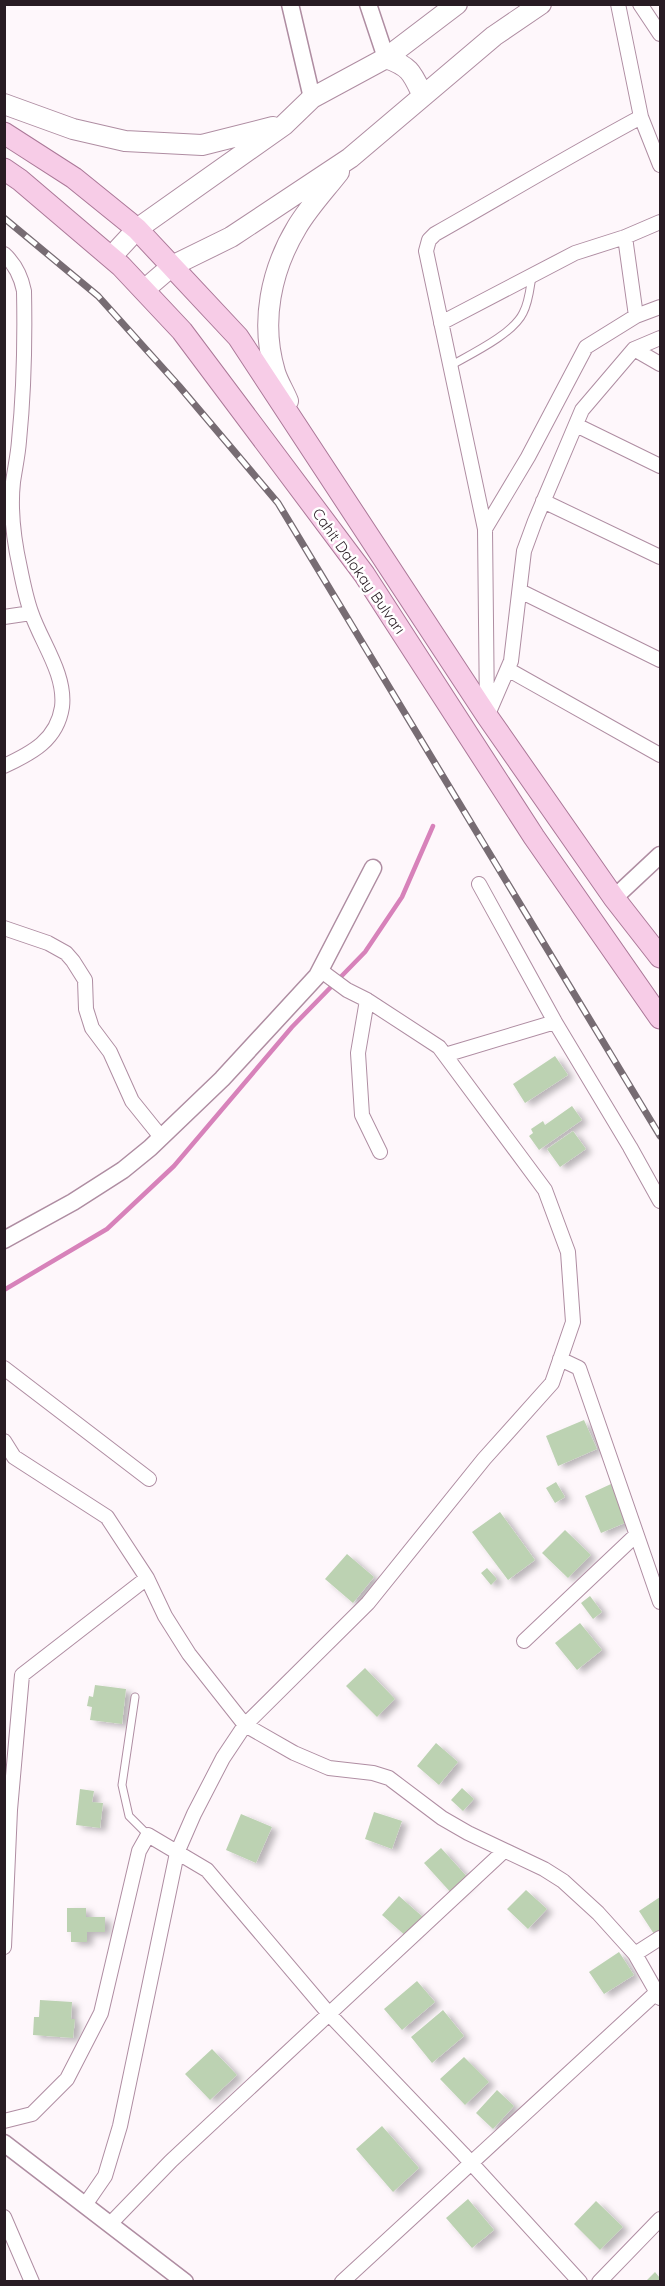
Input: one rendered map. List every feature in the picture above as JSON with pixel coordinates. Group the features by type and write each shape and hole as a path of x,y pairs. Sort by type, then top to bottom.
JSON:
{"main road":[{"path":"111,258 137,229 284,124 312,98 386,58 457,4"},
{"path":"144,290 172,266 231,237 350,158 494,36 541,4"},
{"path":"386,58 404,65 414,76 423,96"},
{"path":"4,104 73,129 125,141 202,145 284,124"},
{"name":"Cahit Dalokay Bulvarı","path":"4,133 74,178 137,229 238,337 488,716 614,898 660,957"},
{"path":"306,439 275,372 268,332 269,298 276,268 298,226 350,158"},
{"name":"Cahit Dalokay Bulvarı","path":"4,169 111,258 182,331 364,574 534,837 660,1018"}],"street":[{"path":"290,4 312,98"},
{"path":"368,4 386,58"},
{"path":"618,4 641,117 660,165"},
{"path":"640,4 660,34"},
{"path":"488,716 485,529 426,251 429,240 435,234 568,156 641,117"},
{"path":"441,323 575,254 660,222"},
{"path":"624,237 636,316"},
{"path":"4,254 16,268 24,291 19,442 13,483 13,516 19,566 31,613 60,682 62,705 56,727 44,743 27,755 4,766"},
{"path":"485,529 528,456 586,347 636,316 660,307"},
{"path":"488,716 509,670 525,551 543,501 582,410 634,349 660,338"},
{"path":"634,349 660,364"},
{"path":"576,426 660,466"},
{"path":"543,501 660,557"},
{"path":"520,591 660,660"},
{"path":"4,617 31,613"},
{"path":"509,670 660,755"},
{"path":"614,898 660,855"},
{"path":"4,1240 73,1202 123,1170 222,1079 317,976 326,973 373,868"},
{"path":"479,884 555,1022 660,1201"},
{"path":"4,928 57,947 74,961 85,981 86,1009 92,1028 110,1052 132,1101 161,1137"},
{"path":"85,2205 105,2176 120,2126 177,1853 223,1758 245,1725 368,1603 484,1460 552,1383 573,1322 568,1252 545,1190 439,1047 367,1000 347,990 326,973"},
{"path":"367,1000 358,1053 362,1115 380,1152"},
{"path":"445,1055 555,1022"},
{"path":"560,1359 579,1368 660,1602"},
{"path":"4,1368 148,1479"},
{"path":"4,1442 14,1457 107,1517 147,1578 165,1616 189,1654 245,1725 294,1753 329,1768 373,1773 389,1778 442,1818 562,1881 598,1912 635,1954 659,1995 342,2282"},
{"path":"524,1641 636,1535"},
{"path":"4,1947 10,1810 22,1676 147,1578"},
{"path":"4,2121 32,2114 67,2079 101,2013 139,1851 148,1835 207,1870 330,2015 472,2163 580,2282"},
{"path":"110,2224 171,2161 504,1851"},
{"path":"635,1954 660,1938"},
{"path":"4,2142 185,2282"},
{"path":"4,2217 32,2282"},
{"path":"599,2282 660,2219"}],"lane":[{"path":"450,366 506,332 523,315 532,275"},
{"path":"135,1697 122,1785 129,1816 148,1835"}],"building":[{"path":"555,1056 568,1075 525,1103 513,1084"},
{"path":"572,1106 582,1120 539,1150 529,1136 533,1133 531,1129 543,1121 545,1125"},
{"path":"573,1131 586,1149 560,1167 547,1149"},
{"path":"584,1420 597,1449 558,1466 546,1436"},
{"path":"556,1482 565,1497 555,1503 546,1488"},
{"path":"611,1484 627,1522 601,1533 585,1496"},
{"path":"500,1512 535,1560 508,1580 472,1532"},
{"path":"565,1530 591,1555 568,1578 542,1553"},
{"path":"347,1554 374,1577 353,1603 325,1579"},
{"path":"487,1568 497,1579 491,1585 481,1573"},
{"path":"590,1596 602,1612 593,1619 581,1603"},
{"path":"580,1623 602,1650 577,1670 555,1643"},
{"path":"365,1668 395,1699 377,1717 346,1686"},
{"path":"95,1685 126,1689 122,1724 90,1720 92,1707 87,1706 89,1696 93,1697"},
{"path":"436,1743 458,1762 439,1785 417,1766"},
{"path":"462,1788 474,1799 463,1811 451,1800"},
{"path":"80,1789 94,1791 92,1802 103,1803 100,1828 76,1825"},
{"path":"374,1812 402,1821 392,1849 365,1839"},
{"path":"241,1814 272,1827 256,1863 226,1850"},
{"path":"441,1848 470,1880 453,1895 424,1863"},
{"path":"526,1890 547,1909 528,1929 507,1909"},
{"path":"399,1896 424,1918 407,1937 382,1915"},
{"path":"660,1897 660,1930 654,1934 639,1911"},
{"path":"67,1908 86,1908 86,1917 105,1917 105,1932 87,1932 87,1942 71,1942 71,1932 67,1932"},
{"path":"619,1952 634,1975 604,1994 589,1972"},
{"path":"417,1981 435,2002 402,2030 384,2009"},
{"path":"40,2000 72,2002 71,2019 75,2019 73,2038 33,2035 34,2017 39,2017"},
{"path":"443,2010 464,2036 432,2063 411,2037"},
{"path":"212,2049 237,2075 210,2100 185,2074"},
{"path":"464,2057 489,2082 465,2105 440,2079"},
{"path":"497,2090 514,2106 493,2129 476,2113"},
{"path":"382,2126 419,2168 393,2192 356,2149"},
{"path":"468,2199 494,2230 472,2248 446,2218"},
{"path":"596,2201 623,2227 600,2250 574,2224"},
{"path":"655,2272 660,2282 645,2282"}],"waterway":[{"path":"4,1290 107,1229 174,1166 292,1027 365,952 402,897 433,826"}],"railway":[{"path":"4,218 98,296 179,386 278,503 660,1136"}]}
